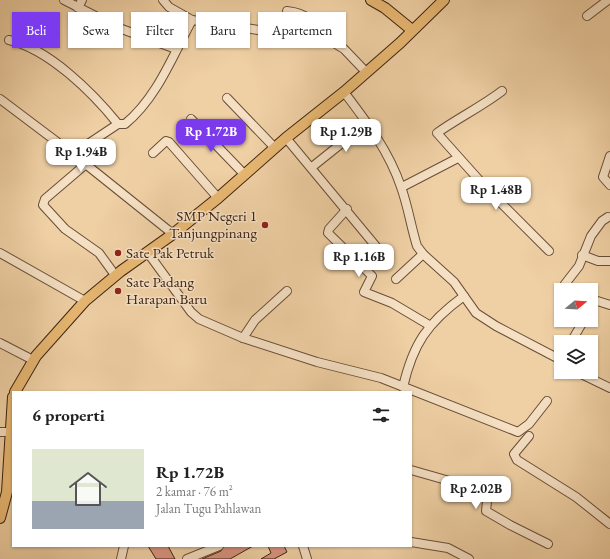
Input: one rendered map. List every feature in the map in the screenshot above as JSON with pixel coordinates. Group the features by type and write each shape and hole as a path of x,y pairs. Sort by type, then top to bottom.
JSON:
{"main road":[{"path":"371,0 385,8 412,30"},
{"path":"16,391 34,360 85,301 115,275 148,253 218,198 286,138 344,92 444,0"},
{"path":"0,518 2,503 8,481 8,435 12,405"}],"street":[{"path":"64,0 125,30 176,49"},
{"path":"78,8 82,0"},
{"path":"163,0 169,7 192,20 258,29"},
{"path":"587,16 608,0"},
{"path":"287,11 297,12"},
{"path":"73,154 118,124 125,124 142,105 154,90 192,20"},
{"path":"9,40 24,44 56,65 100,103 118,124"},
{"path":"342,48 366,72"},
{"path":"502,91 486,103 452,122 437,133 458,158 549,251"},
{"path":"344,92 367,123 392,164 402,187 417,246 423,254 454,282 476,313 496,326 554,355"},
{"path":"227,98 275,148"},
{"path":"0,99 86,164 173,234"},
{"path":"191,119 244,174"},
{"path":"312,167 367,123"},
{"path":"286,138 347,209 379,250"},
{"path":"152,152 166,141 169,142 218,198"},
{"path":"610,156 603,178 610,185"},
{"path":"402,187 458,158"},
{"path":"86,164 46,199 43,205 65,229 99,253 115,275"},
{"path":"347,209 329,229 328,233 372,276 364,292 392,303 429,326"},
{"path":"566,283 578,266 591,236 602,221 608,217"},
{"path":"0,253 85,301"},
{"path":"148,253 191,312 199,319 243,338 317,362 381,378 404,390 414,351 429,326 464,296"},
{"path":"396,279 423,254"},
{"path":"582,255 598,261 610,261"},
{"path":"243,338 255,320 287,291"},
{"path":"598,303 610,305"},
{"path":"0,343 34,360"},
{"path":"591,379 610,388"},
{"path":"412,393 518,432 529,424 547,401"},
{"path":"529,436 514,454 517,460 576,498 610,524"},
{"path":"412,470 488,492 486,511 548,544"},
{"path":"412,542 448,548 469,559"},
{"path":"121,559 124,547"},
{"path":"187,559 217,547"},
{"path":"303,547 307,559"}],"building":[{"path":"149,547 169,547 175,559 156,559"},
{"path":"223,547 251,547 230,559 202,559 221,551"},
{"path":"268,547 284,547 287,552 274,559 261,559 271,553"}],"place":[{"name":"SMP Negeri 1 Tanjungpinang","path":"265,225"},
{"name":"Sate Pak Petruk","path":"118,253"},
{"name":"Sate Padang Harapan Baru","path":"118,291"}]}
